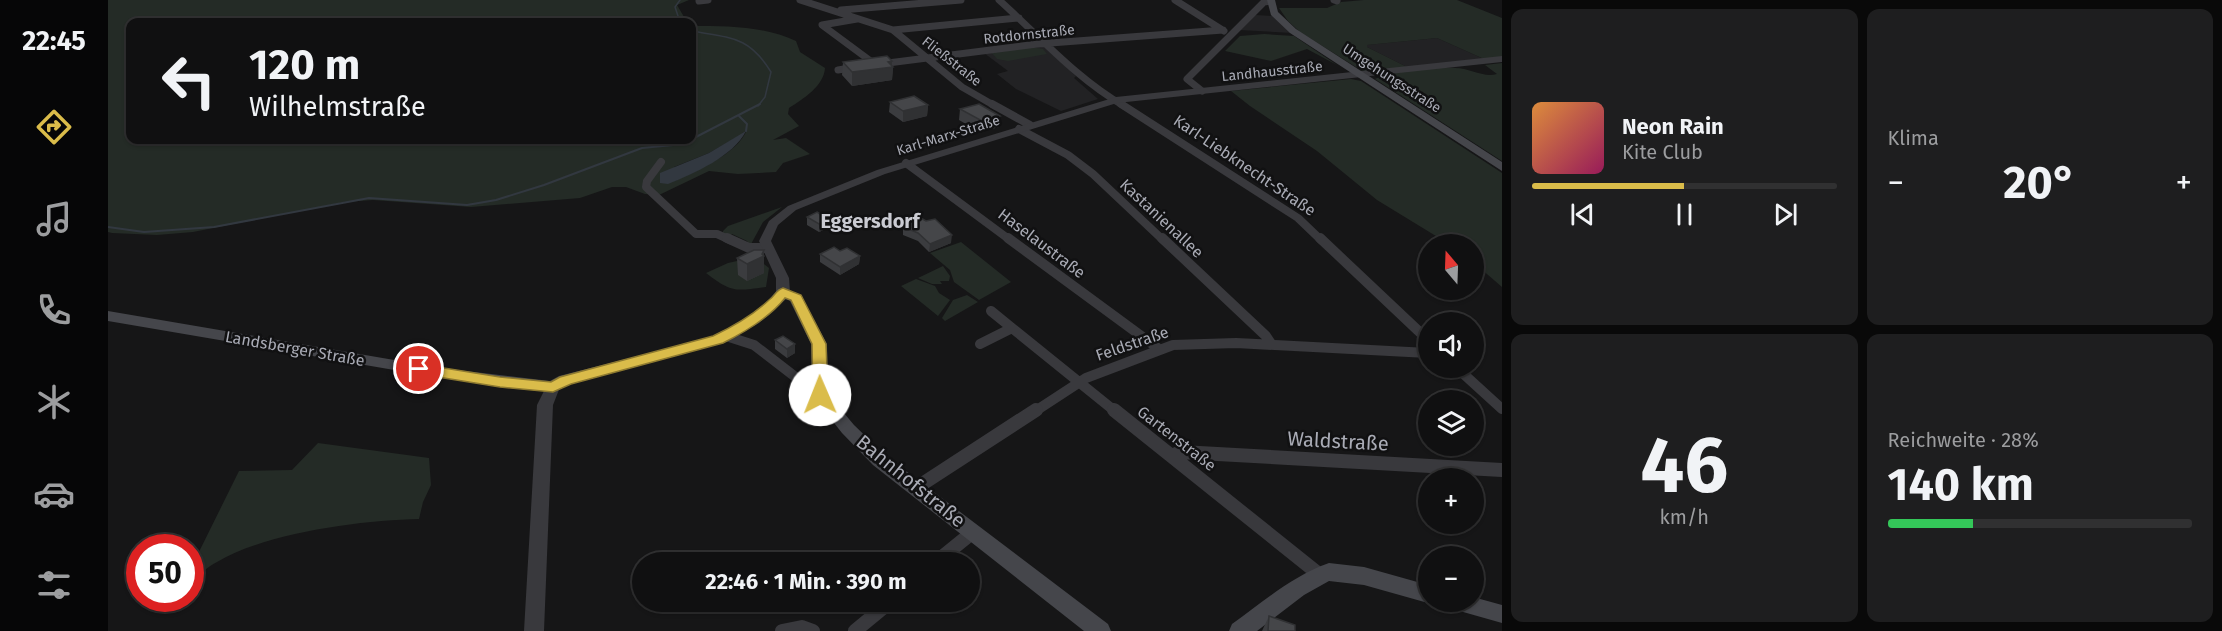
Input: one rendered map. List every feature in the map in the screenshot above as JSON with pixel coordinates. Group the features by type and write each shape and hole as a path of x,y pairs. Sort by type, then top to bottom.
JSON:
{"main road":[{"name":"Umgehungsstraße","path":"1269,3 1287,26 1502,167"},
{"path":"553,387 565,380 726,336 774,303 783,292 796,298 816,336 820,352 819,389"},
{"name":"Landsberger Straße","path":"108,316 441,373 553,387"},
{"name":"Bahnhofstraße","path":"819,389 828,405 865,447 1100,631"},
{"path":"1240,631 1320,575 1338,572 1418,592"},
{"path":"1484,609 1502,614"}],"street":[{"path":"699,1 708,0"},
{"name":"Fließstraße","path":"800,0 893,30 970,92 1030,125"},
{"path":"838,12 961,0"},
{"path":"1000,0 1008,0"},
{"name":"Karl-Liebknecht-Straße","path":"1000,0 1102,92 1298,218 1418,331"},
{"path":"1175,0 1223,30 1233,33"},
{"path":"1202,92 1187,79 1233,33 1269,3"},
{"path":"860,18 822,25 876,65"},
{"path":"893,30 1019,18"},
{"name":"Rotdornstraße","path":"838,70 1046,43 1223,30"},
{"name":"Landhausstraße","path":"1116,100 1502,59"},
{"name":"Karl-Marx-Straße","path":"766,248 765,241 770,228 778,218 792,208 906,163 1116,100"},
{"name":"Kastanienallee","path":"1019,129 1068,155 1093,174 1266,336 1272,345"},
{"path":"661,162 647,181 646,187 683,226 696,234 717,234 747,248 766,248 781,273 784,283 783,292"},
{"name":"Haselaustraße","path":"906,163 1159,349"},
{"name":"Gartenstraße","path":"991,311 1320,575"},
{"path":"980,344 1012,328"},
{"name":"Bahnhofstraße","path":"726,336 754,345 811,389 819,389"},
{"name":"Feldstraße","path":"916,488 1079,381 1159,349 1191,343 1418,352"},
{"path":"1468,378 1502,409"},
{"path":"534,631 544,413 553,387"},
{"name":"Waldstraße","path":"1172,456 1181,452 1347,459 1502,470"},
{"path":"948,552 973,532"},
{"path":"855,631 878,612"},
{"path":"783,631 795,626 804,626 813,631"}],"shaded area":[{"path":"108,0 689,0 677,5 685,18 126,18 126,144 696,144 696,26 745,28 784,36 796,41 800,52 825,68 824,75 817,86 789,108 788,114 799,126 773,140 786,138 810,154 783,163 776,172 738,174 709,171 659,195 645,194 626,187 612,187 580,198 471,207 373,200 344,202 193,232 157,235 108,232","holes":["746,132 733,148 715,161 675,181 674,167 709,153"]},
{"path":"1457,0 1502,18 1502,57 1484,59 1437,38 1367,45 1407,67 1364,72 1300,32 1279,8 1327,8 1341,2"},
{"path":"1255,15 1273,16 1293,33 1239,30"},
{"path":"1264,34 1294,36 1337,65 1307,49 1271,61 1225,51 1240,36"},
{"path":"1437,38 1484,59 1407,67 1366,45"},
{"path":"1042,45 1098,99 1061,111 1016,89 997,74 1008,71 984,53"},
{"path":"1031,47 1043,49 1047,54 1008,61 997,59 992,53 987,53"},
{"path":"1502,63 1502,161 1375,79 1403,72 1436,68 1461,68 1492,75 1497,74 1485,65"},
{"path":"1351,79 1361,81 1502,173 1502,287 1484,271 1484,234 1433,234 1377,200 1317,151 1231,91"},
{"path":"746,131 732,148 712,163 668,184 660,183 660,173 709,153"},
{"path":"782,207 763,222 750,246 747,241 732,234 728,237 723,233 728,226"},
{"path":"961,242 1011,282 979,300 954,282 950,270 930,253"},
{"path":"755,257 769,268 766,287 734,289 706,273 728,263"},
{"path":"943,266 950,276 949,281 932,284 918,278"},
{"path":"916,279 935,286 939,293 950,300 938,316 901,286"},
{"path":"967,295 978,302 945,321 942,318 953,300"},
{"path":"318,443 429,458 431,485 423,502 419,519 343,525 287,536 237,552 204,571 204,542 239,471 292,470"}],"building":[{"path":"887,56 892,61 888,62 893,67 852,72 843,62"},
{"path":"914,96 928,105 903,111 890,102"},
{"path":"979,104 1000,116 982,121 960,109"},
{"path":"817,212 828,219 819,224 807,217"},
{"path":"917,216 926,221 935,219 952,235 930,244 918,233 904,227 907,225 903,222"},
{"path":"834,247 840,251 847,248 860,256 840,267 820,254"},
{"path":"754,250 764,250 762,254 764,256 747,264 737,258"},
{"path":"783,336 795,344 787,349 775,340"},
{"path":"1269,616 1295,625 1295,631 1268,631"}],"waterway":[{"path":"679,18 675,7 680,0"},
{"path":"696,32 738,41 755,51 763,60 771,72 765,97 759,104"},
{"path":"696,137 759,104"},
{"path":"739,116 747,124 746,131"},
{"path":"108,227 144,232 214,227 369,198 467,205 496,200 544,185 642,148 684,144"}],"district":[{"name":"Eggersdorf","path":"870,221"}],"route":[{"path":"419,369 500,382 553,387 565,380 718,340 734,332 774,303 783,292 796,298 819,344 820,395"}]}
